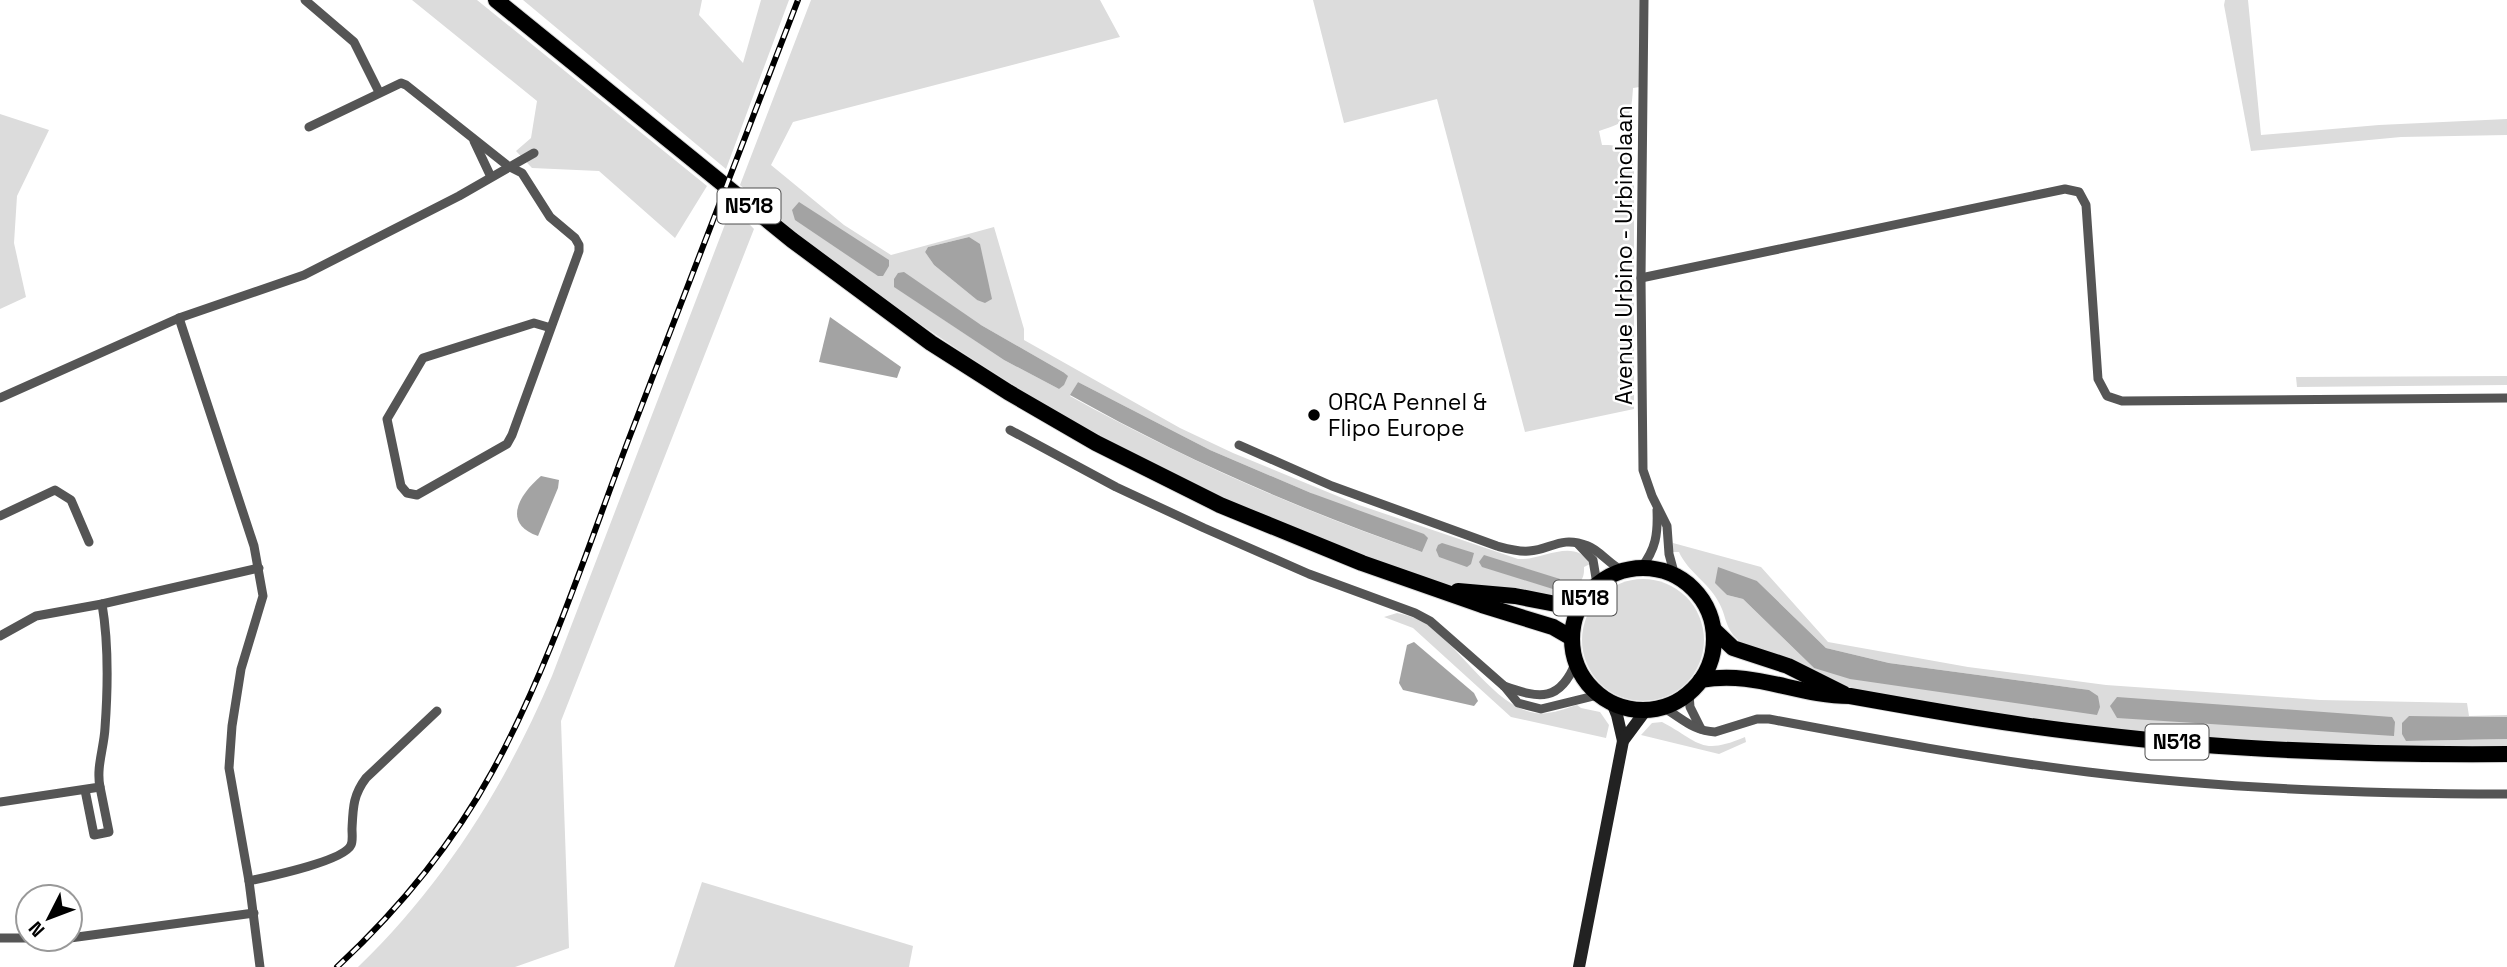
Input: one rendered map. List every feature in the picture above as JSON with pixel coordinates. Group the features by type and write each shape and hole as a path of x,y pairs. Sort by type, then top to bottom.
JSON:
{"highway":[{"name":"N518","path":"498,1 792,240 931,342 1008,392 1096,443 1220,505 1362,563 1553,627 1572,638"},
{"name":"N518","path":"1605,699 1585,680 1576,662 1572,638 1574,620 1583,602 1597,584 1623,570 1641,568 1659,569 1691,587 1704,602 1714,631 1733,648 1788,666 1850,696"},
{"name":"N518","path":"1440,590 1494,593 1561,605 1583,602"},
{"path":"1605,699 1628,709 1646,710 1664,708 1689,694 1701,680 1711,661 1714,631"},
{"name":"N518","path":"1701,680 1726,676 1743,677 1829,696 1850,696 2013,724 2182,743 2341,752 2507,754"}],"main road":[{"path":"1579,967 1623,741 1617,715 1605,699"},
{"path":"1623,741 1646,710"}],"street":[{"path":"305,0 354,42 379,92"},
{"name":"Avenue Urbino - Urbinolaan","path":"1644,0 1641,278 1643,470 1657,509 1667,526 1669,554 1675,576"},
{"path":"309,127 379,92 401,83 406,85 508,166 522,173 550,217 579,245 551,328 507,444 417,495 407,493 401,486 387,419 423,358 534,323 551,328"},
{"path":"474,140 491,177"},
{"path":"0,398 179,318 304,275 459,196 534,153"},
{"path":"1641,278 2065,188 2079,192 2087,205 2098,379 2106,396 2122,401 2507,398"},
{"path":"179,318 259,568 263,596 241,669 229,768 254,913 260,967"},
{"path":"1010,430 1116,487 1204,528 1309,574 1415,612 1430,621 1504,686 1518,703 1541,709 1605,699"},
{"path":"1239,445 1332,486 1507,548 1533,551 1552,543 1567,541 1587,545 1612,566 1623,570"},
{"path":"0,516 55,489 71,500 89,542"},
{"name":"Avenue Urbino - Urbinolaan","path":"1641,568 1656,541 1657,509"},
{"path":"1578,544 1593,560 1597,584"},
{"path":"0,636 36,616 102,604 259,568"},
{"path":"85,790 94,835 108,832 98,769 105,730 108,638 102,604"},
{"path":"1504,686 1532,695 1555,693 1565,685 1576,662"},
{"path":"1689,694 1690,706 1701,729"},
{"path":"1664,708 1692,727 1715,732 1756,719 1769,719 1903,745 2103,774 2332,791 2507,794"},
{"path":"249,881 302,870 347,851 352,844 353,801 357,789 437,711"},
{"path":"0,802 100,787"},
{"path":"84,935 254,913"}],"shaded area":[{"path":"412,0 477,0 707,186 675,238 599,171 532,168 516,151 531,138 537,101"},
{"path":"523,0 702,0 699,15 743,63 761,0 789,0 726,169"},
{"path":"811,0 1100,0 1120,37 793,122 771,165 844,225 891,255 994,227 1024,329 1024,340 1180,428 1359,505 1518,559 1567,551 1584,556 1590,564 1584,567 1579,584 1562,592 1561,598 1466,588 1384,564 1243,506 1130,452 968,356 864,284 785,224 740,185","holes":["969,237 977,300 934,265 925,252 928,247","895,287 981,325 1063,372 1059,389 1004,360","1078,382 1210,450 1311,493 1422,552 1243,482 1155,441 1070,396"]},
{"path":"1313,0 1641,0 1640,87 1633,88 1631,107 1626,118 1599,131 1602,145 1623,149 1634,168 1634,409 1525,432 1437,99 1344,123"},
{"path":"2225,0 2248,0 2261,135 2379,125 2507,119 2507,135 2401,137 2251,151"},
{"path":"0,114 49,130 17,196 14,243 26,297 0,309"},
{"path":"799,202 889,260 889,266 883,276 878,276 795,220 792,210"},
{"path":"732,206 754,229 561,721 569,948 515,967 358,967 418,902 470,832 493,795 534,717"},
{"path":"969,237 980,244 992,299 985,303 977,300 934,265 925,252 928,247"},
{"path":"904,272 981,325 1063,372 1068,376 1064,385 1059,389 1004,360 894,287 894,279 898,273"},
{"path":"830,317 901,367 897,378 819,362"},
{"path":"2507,376 2507,385 2297,387 2296,377"},
{"path":"1078,382 1210,450 1311,493 1424,534 1428,538 1422,552 1331,519 1155,440 1070,395"},
{"path":"541,476 559,480 538,536 520,524 517,516 521,499"},
{"path":"1442,543 1474,553 1471,564 1467,567 1439,557 1436,550"},
{"path":"1673,543 1761,567 1828,642 1968,667 2106,685 2320,700 2467,703 2469,716 2507,717 2409,716 2406,741 2507,739 2507,747 2421,747 2184,736 2014,717 1852,690 1736,646 1738,640 1730,631 1714,594 1687,565 1679,552 1673,552","holes":["1757,581 1826,648 1889,663 2089,690 1814,668 1743,599 1727,595 1719,586"]},
{"path":"1484,555 1560,579 1556,590 1482,567 1479,562"},
{"path":"1718,567 1757,581 1826,648 1889,663 2089,690 2098,696 2100,707 2097,715 1850,679 1814,668 1743,599 1727,595 1715,583"},
{"path":"1643,579 1666,584 1686,597 1699,617 1704,640 1699,663 1686,683 1666,696 1643,701 1620,696 1600,683 1587,663 1582,640 1587,617 1600,597 1620,584"},
{"path":"1397,613 1417,619 1436,632 1491,687 1520,708 1546,713 1577,705 1600,712 1609,725 1606,738 1511,717 1413,628 1384,617"},
{"path":"1414,642 1474,693 1478,701 1474,706 1403,690 1399,683 1407,645"},
{"path":"2117,697 2392,717 2395,722 2394,736 2117,718 2110,706"},
{"path":"2409,716 2507,717 2507,739 2406,741 2402,734 2402,723"},
{"path":"1662,722 1693,741 1709,746 1730,743 1745,737 1746,742 1719,754 1641,735 1652,723"},
{"path":"702,882 913,946 909,967 674,967"}],"railway":[{"path":"337,967 402,900 441,851 476,799 512,732 566,609 798,0"}],"place":[{"name":"ORCA Pennel & Flipo Europe","path":"1314,415"}]}
